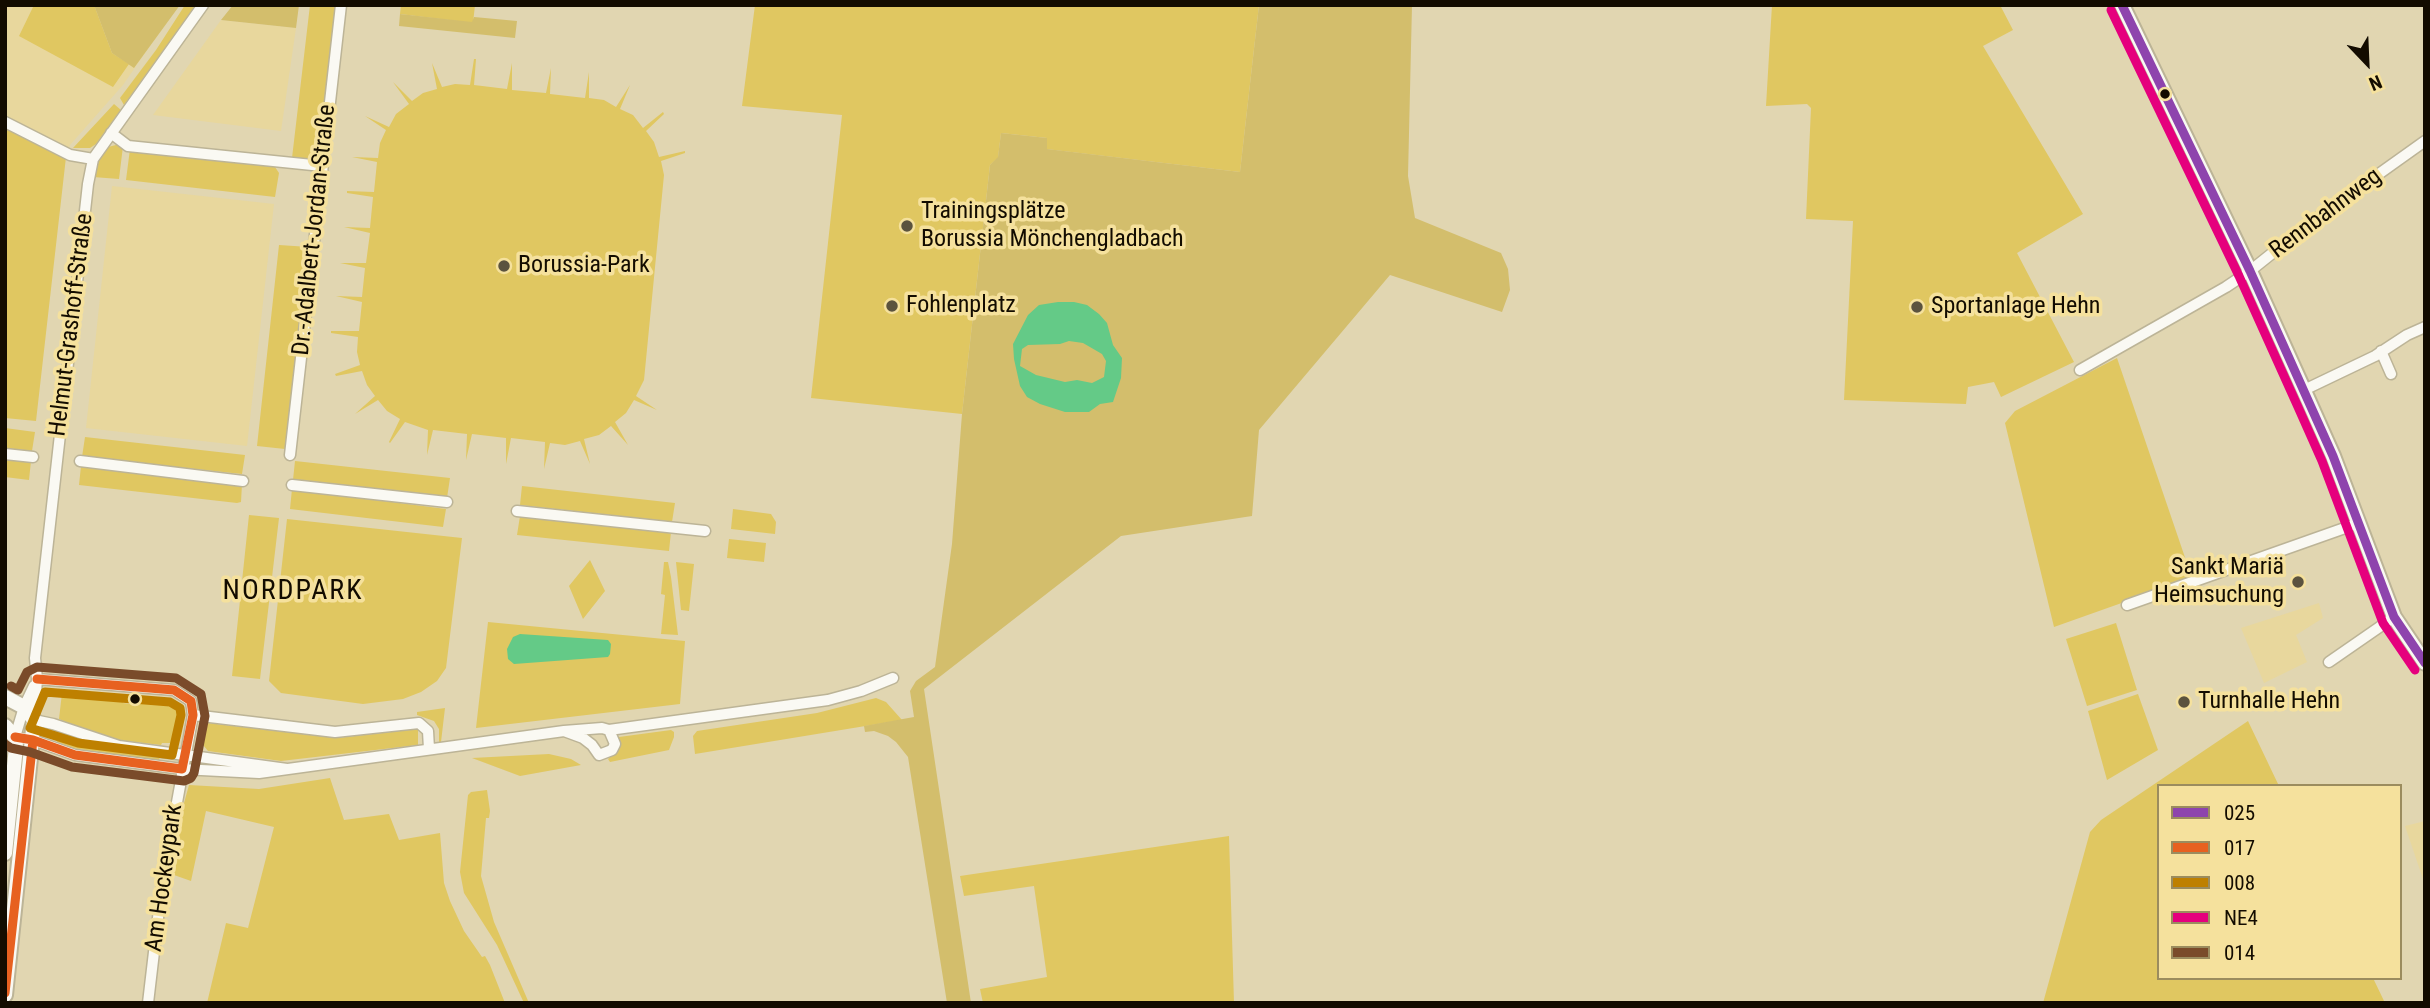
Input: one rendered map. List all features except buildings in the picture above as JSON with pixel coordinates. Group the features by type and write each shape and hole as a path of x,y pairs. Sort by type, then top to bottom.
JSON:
{"street":[{"name":"Helmut-Grashoff-Straße","path":"34,720 37,679 35,658 93,159 203,5"},
{"name":"Dr.-Adalbert-Jordan-Straße","path":"290,455 341,5"},
{"path":"2122,5 2304,390 2359,523 2394,617 2425,663"},
{"path":"5,122 70,155 93,159"},
{"path":"111,133 128,146 322,166"},
{"name":"Rennbahnweg","path":"2080,370 2226,287 2309,223 2425,141"},
{"path":"2304,390 2358,365 2425,327"},
{"path":"2381,351 2391,374"},
{"path":"5,454 33,457"},
{"path":"80,461 243,481"},
{"path":"292,485 447,502"},
{"path":"517,510 705,531"},
{"path":"2127,605 2359,523"},
{"path":"2329,662 2394,617"},
{"path":"10,731 75,755 182,769 259,773 429,749 601,728 609,730 797,705 861,691 893,678"},
{"name":"Helmut-Grashoff-Straße","path":"10,731 37,679"},
{"path":"37,679 174,690 191,701 193,715 335,732 419,723 428,731 429,749"},
{"path":"5,697 24,707 34,720 5,995"},
{"name":"Am Hockeypark","path":"148,1003 162,884 193,715"},
{"path":"34,720 119,746 287,769"},
{"path":"564,732 583,737 599,755 612,750 615,744 609,730"},
{"path":"5,853 16,755 10,731"}],"shaded area":[{"path":"5,5 178,5 123,85 70,145 66,157 5,126"},
{"path":"34,5 94,5 112,53 129,64 113,87 19,36"},
{"path":"94,5 180,5 134,68 112,53"},
{"path":"185,5 196,6 124,105 120,98"},
{"path":"233,5 299,5 296,28 221,20"},
{"path":"310,5 336,5 318,161 292,158"},
{"path":"401,5 475,5 473,23 400,14"},
{"name":"Trainingsplätze Borussia Mönchengladbach","path":"755,5 1259,5 1240,172 1046,149 1047,138 1001,133 998,158 990,165 962,414 811,398 842,115 742,106"},
{"path":"1259,5 1412,5 1408,176 1415,218 1501,253 1508,269 1510,290 1502,312 1390,275 1259,430 1252,516 1121,536 924,689 971,1003 947,1003 908,757 888,736 874,731 865,732 864,726 914,717 910,691 916,681 935,667 952,544 962,414 990,165 998,157 1001,133 1047,138 1047,149 1240,172"},
{"path":"1772,5 2000,5 2013,30 1983,46 2083,214 2017,253 2074,362 2001,397 1994,382 1968,387 1966,404 1844,400 1853,221 1806,219 1811,108 1807,104 1766,106"},
{"path":"400,14 472,22 474,17 517,21 515,38 399,26"},
{"path":"221,20 296,28 281,131 153,115"},
{"name":"Borussia-Park","path":"474,59 474,85 507,89 512,63 512,90 546,93 551,68 550,94 585,98 589,72 589,98 604,100 616,107 630,85 620,109 633,115 643,128 663,112 664,114 646,131 654,142 659,157 685,151 661,161 664,175 644,380 636,396 657,410 634,400 626,413 615,422 628,445 611,426 599,435 584,439 590,464 580,441 565,445 550,443 544,469 545,442 511,438 506,464 506,438 472,434 466,460 467,434 433,430 427,455 428,430 405,422 390,443 400,419 387,411 378,400 355,414 375,396 362,371 335,374 360,365 358,337 331,331 359,331 362,302 336,296 362,297 365,268 340,263 366,263 370,233 344,227 370,228 373,197 347,193 374,192 377,162 352,157 378,158 380,143 386,130 365,116 389,127 396,114 409,104 393,82 412,101 423,93 437,89 432,63 442,87 470,85"},
{"path":"114,104 121,110 96,144 90,148 73,148"},
{"path":"5,127 66,157 36,421 5,418"},
{"path":"120,144 123,146 119,179 93,177 101,156 108,147"},
{"path":"130,149 275,167 279,173 275,197 126,180"},
{"path":"112,186 274,204 247,446 86,428"},
{"path":"279,245 309,247 285,449 257,446"},
{"path":"1074,302 1087,305 1107,323 1113,345 1122,358 1121,378 1113,402 1100,404 1089,412 1065,412 1027,397 1020,386 1013,344 1028,315 1039,305","holes":["1069,341 1083,343 1102,354 1106,361 1104,377 1092,383 1077,380 1065,382 1036,375 1020,366 1022,349 1028,345 1060,344"]},
{"path":"2117,358 2192,578 2054,627 2005,423 2015,411"},
{"path":"5,428 35,432 32,451 5,448"},
{"path":"85,437 245,455 242,474 82,457"},
{"path":"5,458 31,461 29,480 5,477"},
{"path":"295,461 450,478 447,498 293,480"},
{"path":"81,466 242,484 241,502 79,485"},
{"path":"522,486 675,503 672,522 520,505"},
{"path":"292,489 446,509 443,527 290,509"},
{"path":"733,509 771,514 776,522 775,534 731,529"},
{"path":"249,515 279,518 260,679 232,676"},
{"path":"520,516 671,532 669,551 517,535"},
{"path":"287,519 462,538 446,668 437,681 421,692 403,699 363,704 281,693 269,681"},
{"path":"729,539 766,543 764,562 727,558"},
{"path":"590,560 605,591 583,619 569,586"},
{"path":"664,562 668,562 671,577 678,635 661,634 665,595 661,594"},
{"path":"676,562 694,564 689,611 681,610"},
{"path":"2319,603 2323,618 2296,635 2307,662 2264,683 2241,628"},
{"path":"488,622 685,641 680,704 476,728"},
{"path":"2116,623 2137,690 2087,706 2066,639"},
{"path":"520,634 608,640 611,644 610,654 608,657 514,664 508,659 507,649 513,637"},
{"path":"62,693 123,700 123,703 138,705 139,701 172,706 182,718 181,736 174,743 161,745 117,740 90,733 59,719"},
{"path":"2138,694 2158,750 2107,780 2088,711"},
{"path":"876,698 886,702 902,720 695,754 693,736 697,731 817,713"},
{"path":"445,708 439,742 439,729 434,721 417,715 417,712"},
{"path":"2248,721 2278,784 2157,784 2157,980 2374,980 2385,1003 2043,1003 2090,832 2101,820"},
{"path":"208,723 337,738 418,729 418,745 281,761 208,751 199,740 199,730"},
{"path":"671,730 674,737 669,750 610,762 608,759 617,750 619,737"},
{"path":"59,731 99,747 160,755 159,761 73,748 57,742"},
{"path":"549,754 571,759 581,765 520,776 472,758"},
{"path":"330,778 344,820 389,814 399,840 440,833 444,883 450,901 464,931 490,965 505,1003 207,1003 226,923 248,928 274,827 206,811 191,881 174,875 171,869 176,832 189,785 259,789"},
{"path":"487,790 490,811 489,818 486,818 481,876 494,922 529,1003 524,1003 497,945 464,893 460,872 468,795 471,792"},
{"path":"2425,821 2425,885 2405,826"},
{"path":"1229,836 1234,1003 983,1003 980,989 1047,977 1034,886 964,896 960,876"}],"transit line":[{"name":"025","path":"2122,5 2250,271 2333,456 2394,617 2425,663"},
{"name":"NE4","path":"2111,10 2239,276 2322,461 2383,623 2415,670"},
{"name":"014","path":"5,744 72,767 184,781 194,773 205,716 201,694 176,678 37,667 27,672 18,690 11,686"},
{"name":"017","path":"37,679 174,690 191,701 193,715 182,769"},
{"name":"008","path":"45,692 170,702 180,708 181,715 172,755 78,743 30,728 45,692"},
{"name":"017","path":"15,737 33,740 75,755 182,769"},
{"name":"017","path":"5,993 33,740"}],"place":[{"name":"Trainingsplätze Borussia Mönchengladbach","path":"907,226"},
{"name":"Borussia-Park","path":"504,266"},
{"name":"Fohlenplatz","path":"892,306"},
{"name":"Sportanlage Hehn","path":"1917,307"},
{"name":"Sankt Mariä Heimsuchung","path":"2298,582"},
{"name":"Turnhalle Hehn","path":"2184,702"}],"district":[{"name":"NORDPARK","path":"293,592"}]}
